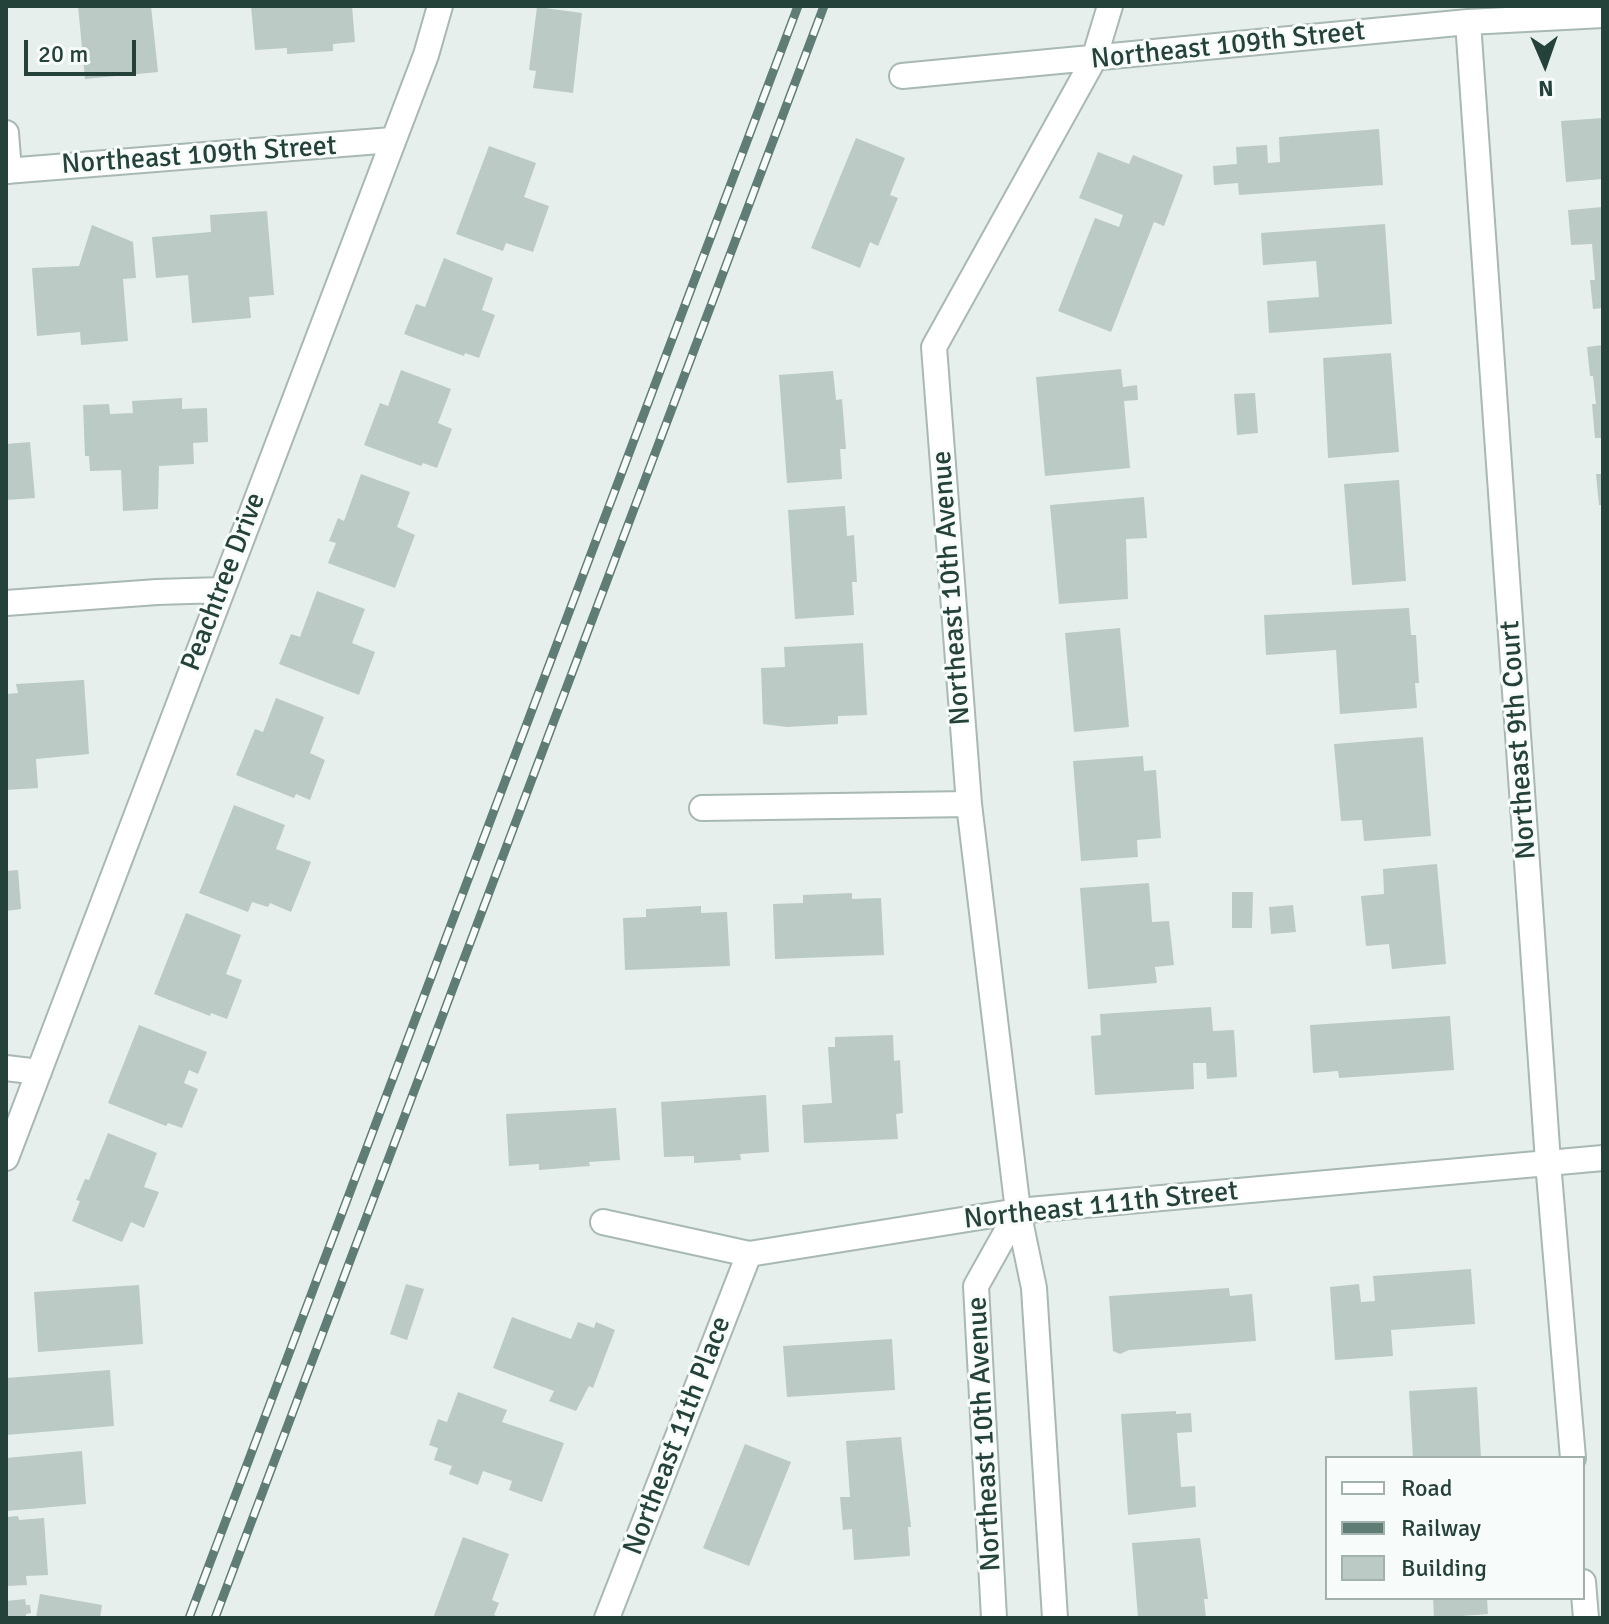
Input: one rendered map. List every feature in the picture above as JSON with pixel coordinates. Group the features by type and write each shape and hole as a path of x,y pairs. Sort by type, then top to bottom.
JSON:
{"street":[{"name":"Peachtree Drive","path":"6,1158 426,55 440,6"},
{"name":"Northeast 10th Avenue","path":"1055,1618 1034,1288 1018,1211 969,804 934,347 1094,59 1110,6"},
{"name":"Northeast 109th Street","path":"902,76 1468,22 1603,15"},
{"name":"Northeast 9th Court","path":"1468,22 1548,1162 1573,1456"},
{"path":"6,133 8,171"},
{"name":"Northeast 109th Street","path":"8,171 392,140"},
{"path":"6,603 221,590"},
{"path":"702,808 969,804"},
{"path":"6,1068 39,1072"},
{"name":"Northeast 111th Street","path":"603,1222 749,1254 1018,1211 1603,1158"},
{"name":"Northeast 10th Avenue","path":"994,1618 976,1286 1018,1211"},
{"name":"Northeast 11th Place","path":"607,1618 749,1254"}],"building":[{"path":"78,6 151,6 158,72 85,79"},
{"path":"251,6 352,6 355,42 333,44 333,51 287,54 287,48 255,50"},
{"path":"537,7 582,13 573,93 533,88 536,71 529,70"},
{"path":"1603,118 1603,179 1566,182 1561,121"},
{"path":"1379,129 1383,185 1239,195 1238,183 1214,185 1213,166 1237,164 1236,147 1267,145 1268,163 1280,162 1279,137"},
{"path":"856,138 905,158 890,195 898,198 878,246 870,242 860,268 811,248"},
{"path":"489,146 536,163 524,197 549,206 533,252 506,243 503,251 456,234"},
{"path":"1098,152 1129,164 1133,155 1183,175 1164,226 1154,222 1111,332 1058,311 1095,218 1119,227 1123,215 1079,198"},
{"path":"1603,207 1603,308 1593,309 1590,280 1595,280 1592,244 1571,245 1568,210"},
{"path":"267,211 274,295 249,297 251,318 192,323 188,275 156,278 152,237 211,232 210,215"},
{"path":"1385,224 1392,324 1269,333 1267,301 1319,297 1316,261 1263,265 1261,233"},
{"path":"92,225 133,242 136,278 123,279 128,341 81,345 80,332 37,336 32,268 79,266"},
{"path":"444,258 493,278 482,310 495,315 479,358 465,353 464,356 404,334 416,304 425,307"},
{"path":"1603,345 1603,438 1595,438 1592,404 1596,404 1587,347"},
{"path":"1391,353 1399,452 1328,458 1323,358"},
{"path":"1121,369 1123,387 1137,385 1138,400 1124,401 1130,468 1045,476 1036,377"},
{"path":"401,370 451,389 438,423 452,429 437,468 423,463 421,466 364,445 380,403 388,406"},
{"path":"833,371 836,400 842,399 846,449 840,449 842,479 787,483 779,375"},
{"path":"1255,393 1258,433 1237,435 1234,394"},
{"path":"182,398 182,409 207,408 208,442 193,443 194,464 159,466 158,509 123,511 121,470 90,471 89,456 85,456 83,405 109,404 110,414 133,413 132,401"},
{"path":"30,442 35,498 6,500 6,444"},
{"path":"361,474 410,492 397,527 415,535 395,588 328,563 336,543 329,541 338,518 344,521"},
{"path":"1596,474 1603,474 1603,505 1599,505"},
{"path":"1399,480 1406,581 1352,585 1344,484"},
{"path":"1144,497 1147,538 1126,539 1128,599 1059,604 1050,505"},
{"path":"845,506 847,536 854,535 857,582 852,582 854,615 795,619 788,510"},
{"path":"317,591 365,609 352,643 375,652 359,695 279,664 291,634 300,637"},
{"path":"1409,608 1411,635 1416,635 1417,708 1340,714 1336,650 1266,655 1264,615"},
{"path":"1120,628 1129,727 1074,732 1065,633"},
{"path":"863,643 867,715 838,716 838,724 787,727 763,724 761,668 785,667 784,647"},
{"path":"84,680 89,754 36,759 38,788 6,790 6,694 18,693 16,684"},
{"path":"276,698 324,717 310,753 325,760 310,800 296,794 294,798 236,775 255,729 263,732"},
{"path":"1423,737 1431,836 1364,841 1362,820 1341,821 1334,744"},
{"path":"1143,756 1144,771 1156,770 1161,838 1137,840 1138,857 1081,861 1073,761"},
{"path":"234,805 285,825 276,849 311,862 291,912 270,903 268,907 252,902 248,912 199,893"},
{"path":"1437,864 1446,964 1392,969 1389,944 1366,946 1361,896 1384,894 1383,869"},
{"path":"18,870 21,909 6,911 6,871"},
{"path":"1149,883 1152,922 1169,921 1174,965 1155,967 1157,983 1088,989 1080,888"},
{"path":"1232,892 1253,892 1252,928 1232,928"},
{"path":"852,893 852,899 881,898 884,955 775,959 773,904 803,903 803,895"},
{"path":"1293,905 1296,932 1271,934 1269,907"},
{"path":"701,906 701,913 727,912 730,966 625,970 623,918 646,917 646,909"},
{"path":"186,913 241,935 226,974 242,980 227,1019 211,1013 210,1016 154,994"},
{"path":"1211,1007 1213,1031 1234,1030 1237,1077 1207,1079 1206,1063 1193,1063 1194,1089 1095,1095 1091,1036 1101,1035 1100,1014"},
{"path":"1450,1016 1454,1070 1339,1078 1338,1071 1313,1073 1310,1025"},
{"path":"139,1025 207,1052 198,1074 189,1070 184,1083 198,1089 182,1128 168,1123 166,1126 108,1103"},
{"path":"893,1035 894,1061 900,1060 903,1113 896,1114 898,1139 804,1143 802,1105 832,1103 828,1047 835,1047 835,1037"},
{"path":"766,1095 769,1152 740,1154 741,1160 694,1163 694,1156 664,1157 661,1102"},
{"path":"616,1108 620,1160 539,1170 539,1164 509,1166 506,1114"},
{"path":"108,1133 157,1153 144,1187 159,1192 144,1228 131,1222 122,1242 72,1221 80,1201 76,1200 85,1179 89,1180"},
{"path":"1471,1269 1475,1324 1391,1330 1393,1356 1335,1360 1330,1287 1359,1284 1361,1302 1375,1301 1373,1276"},
{"path":"406,1284 424,1289 407,1340 390,1334"},
{"path":"139,1285 143,1344 38,1352 34,1292"},
{"path":"1229,1288 1230,1296 1252,1294 1256,1341 1129,1350 1120,1354 1113,1351 1109,1296"},
{"path":"512,1317 571,1339 578,1322 594,1328 596,1322 615,1330 593,1388 589,1386 576,1411 549,1401 554,1391 493,1368"},
{"path":"892,1339 895,1390 787,1397 783,1346"},
{"path":"110,1370 114,1426 6,1435 6,1378"},
{"path":"1477,1387 1481,1456 1413,1456 1409,1391"},
{"path":"458,1392 507,1410 502,1422 564,1443 542,1502 509,1490 512,1481 483,1471 478,1485 449,1474 452,1466 434,1460 438,1448 429,1445 438,1419 447,1422"},
{"path":"1176,1411 1176,1414 1191,1413 1192,1432 1177,1433 1181,1487 1195,1486 1196,1507 1128,1515 1121,1414"},
{"path":"901,1437 911,1527 908,1527 910,1556 854,1560 852,1529 843,1530 840,1497 850,1497 846,1441"},
{"path":"745,1444 791,1462 749,1566 703,1548"},
{"path":"82,1451 86,1504 6,1511 6,1458"},
{"path":"18,1516 19,1520 44,1518 48,1575 26,1576 27,1585 6,1586 6,1517"},
{"path":"463,1537 509,1554 492,1600 499,1603 494,1615 501,1618 433,1618"},
{"path":"1200,1538 1208,1599 1204,1599 1206,1618 1138,1618 1132,1543"},
{"path":"40,1594 102,1605 100,1618 36,1618"},
{"path":"25,1599 31,1613 26,1614 26,1618 6,1618 6,1601"},
{"path":"1433,1600 1487,1600 1488,1614 1434,1618"}],"railway":[{"path":"189,1618 798,6"},
{"path":"215,1618 824,6"}]}
